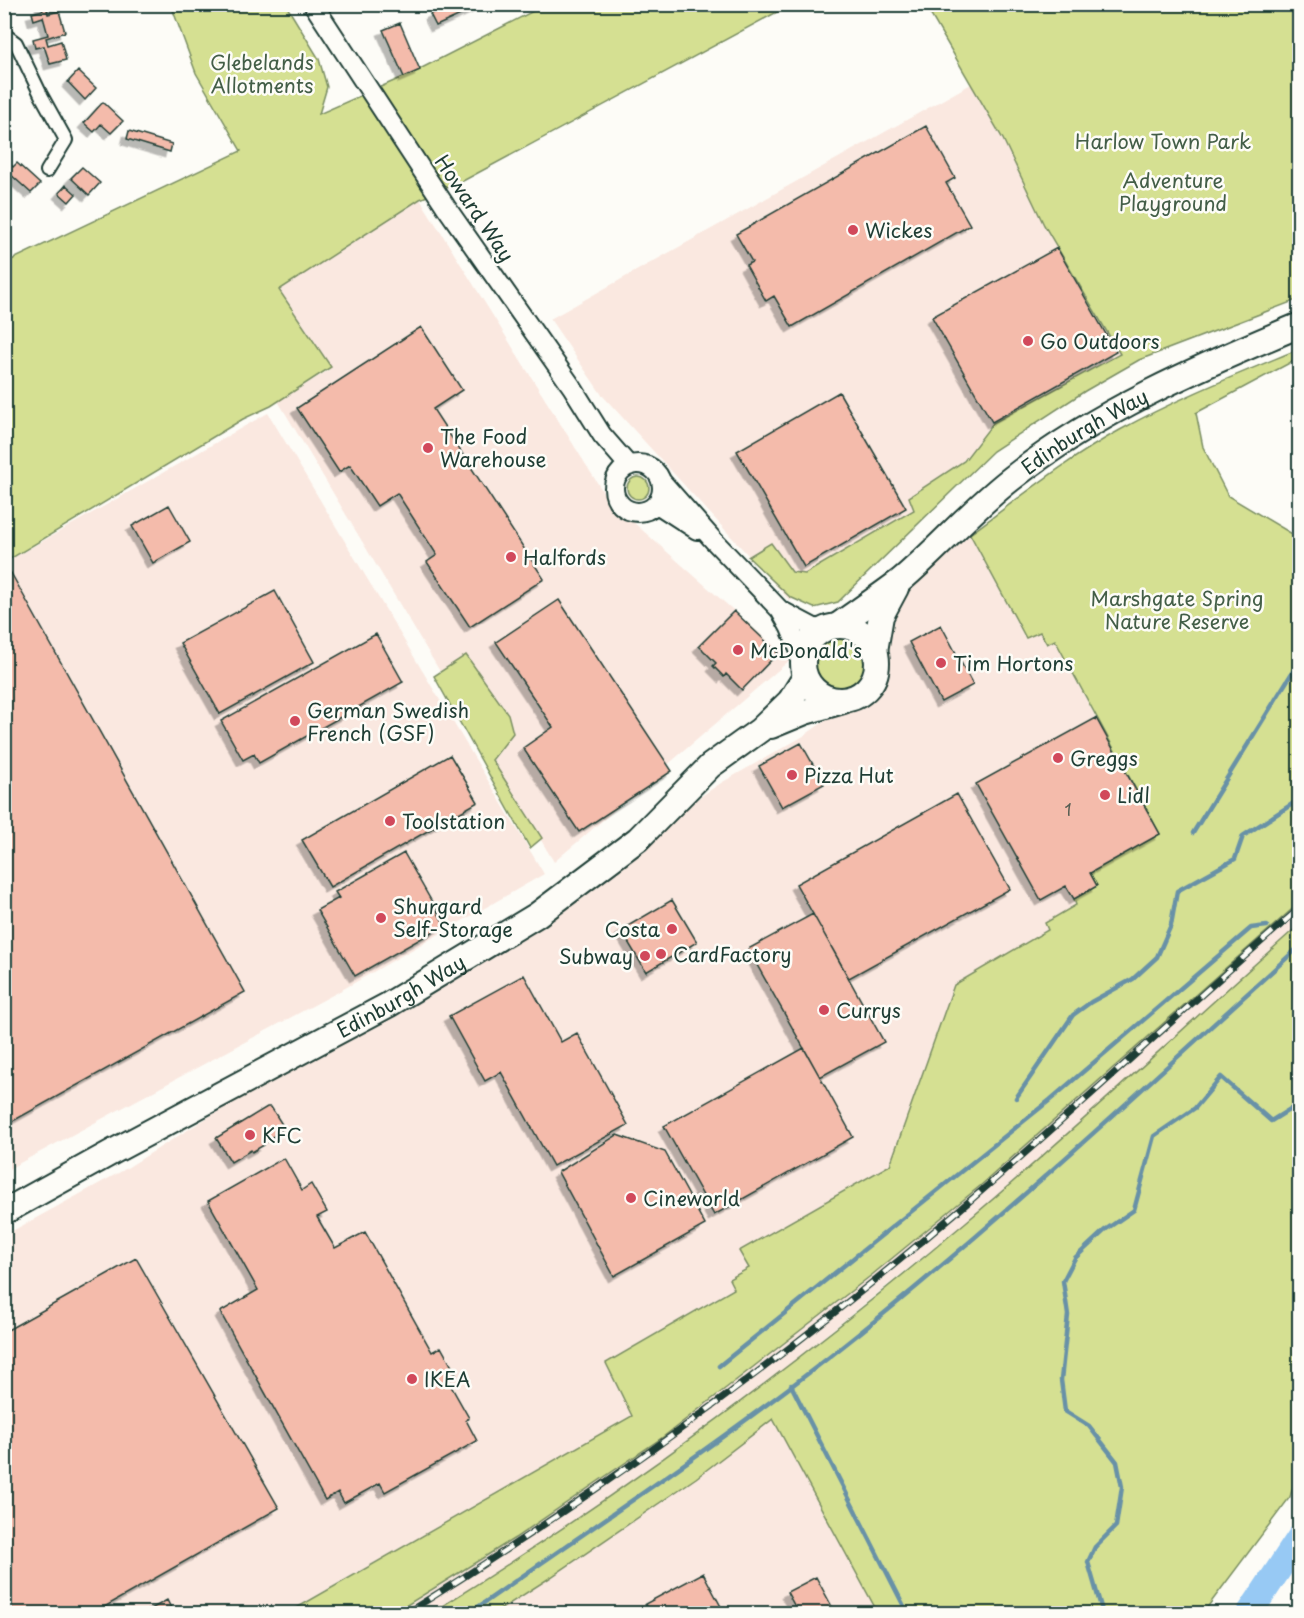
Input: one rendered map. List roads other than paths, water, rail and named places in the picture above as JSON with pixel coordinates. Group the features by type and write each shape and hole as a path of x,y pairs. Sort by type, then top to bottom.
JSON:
{"highway":[{"name":"Edinburgh Way","path":"833,627 861,611 900,580 1010,479 1079,431 1149,392 1299,325"},
{"name":"Edinburgh Way","path":"875,651 881,616 900,580"},
{"path":"833,627 858,631 869,639 875,651 877,669 871,683 861,694 845,700 833,700 812,688 804,668 811,640 816,634 833,627"},
{"name":"Edinburgh Way","path":"4,1212 388,1005 537,915 638,839 710,766 760,730 790,701 804,668"},
{"name":"Edinburgh Way","path":"760,730 805,712 845,700"}],"street":[{"name":"Howard Way","path":"313,4 446,207 572,387 602,435 629,466"},
{"path":"4,34 16,43 66,140 46,171"},
{"name":"Howard Way","path":"602,435 616,479"},
{"path":"662,482 663,490 657,504 651,509 637,512 623,507 615,494 616,479 619,473 637,464 652,468 714,541 780,610 790,628 804,668"},
{"path":"657,504 714,541"},
{"path":"780,610 816,628 833,627"}],"waterway":[{"path":"1193,833 1300,660"},
{"path":"1016,1098 1073,1015 1091,1002 1133,979 1157,957 1171,925 1177,891 1235,859 1243,836 1300,799"},
{"path":"719,1366 1050,1100 1251,928 1267,926"},
{"path":"478,1607 745,1420 893,1306 1069,1155 1300,946"},
{"path":"1103,1614 1088,1562 1095,1547 1116,1526 1122,1487 1117,1462 1089,1426 1065,1411 1061,1380 1068,1315 1063,1281 1075,1258 1105,1230 1134,1210 1154,1136 1195,1108 1221,1077 1271,1121 1300,1103"},
{"path":"791,1385 908,1614"},
{"path":"1249,1614 1300,1537"}],"railway":[{"path":"405,1614 544,1525 612,1478 811,1331 985,1188 1300,908"}],"place":[{"name":"Wickes","path":"853,230"},
{"name":"Go Outdoors","path":"1028,341"},
{"name":"The Food Warehouse","path":"428,448"},
{"name":"Halfords","path":"511,557"},
{"name":"McDonald's","path":"738,650"},
{"name":"Tim Hortons","path":"941,663"},
{"name":"German Swedish French (GSF)","path":"295,721"},
{"name":"Greggs","path":"1058,758"},
{"name":"Pizza Hut","path":"792,775"},
{"name":"Lidl","path":"1105,795"},
{"name":"Toolstation","path":"390,821"},
{"name":"Shurgard Self-Storage","path":"381,918"},
{"name":"Costa","path":"672,929"},
{"name":"CardFactory","path":"661,954"},
{"name":"Subway","path":"645,956"},
{"name":"Currys","path":"824,1010"},
{"name":"KFC","path":"250,1135"},
{"name":"Cineworld","path":"631,1198"},
{"name":"IKEA","path":"412,1379"}],"park label":[{"name":"Glebelands Allotments","path":"262,74"},
{"name":"Harlow Town Park","path":"1163,141"},
{"name":"Adventure Playground","path":"1173,192"},
{"name":"Marshgate Spring Nature Reserve","path":"1177,610"}]}
